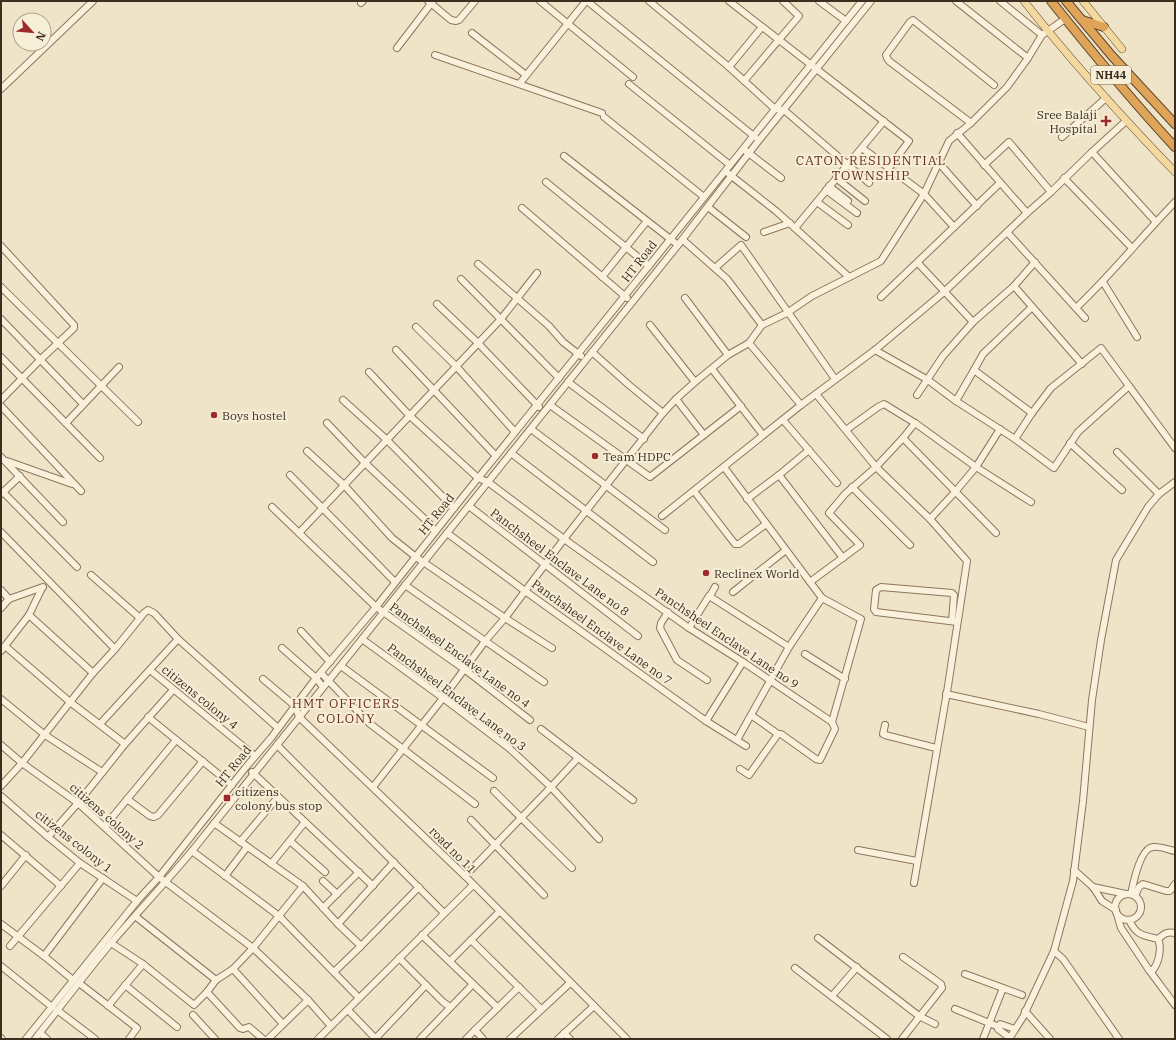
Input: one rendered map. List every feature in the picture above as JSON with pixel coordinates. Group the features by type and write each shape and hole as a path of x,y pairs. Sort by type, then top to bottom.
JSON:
{"highway":[{"name":"NH44","path":"1051,1 1125,91 1172,144"},
{"name":"NH44","path":"1066,1 1117,62 1175,124"},
{"path":"1082,20 1104,27"},
{"path":"1172,144 1175,134"}],"main road":[{"path":"1024,1 1044,33 1175,172"},
{"path":"1083,1 1122,49"}],"street":[{"path":"1,89 93,1"},
{"path":"397,48 431,2 451,20 456,21 459,20 475,1"},
{"path":"520,84 587,1 759,140"},
{"path":"649,1 729,67 775,109 784,110 869,183"},
{"path":"729,1 910,141 890,168 862,148"},
{"path":"744,81 799,16 783,1"},
{"path":"819,1 846,21"},
{"name":"HT Road","path":"76,982 192,851 511,453 532,429 586,359 683,240 731,176 784,110 846,21 862,1"},
{"name":"HT Road","path":"26,1039 54,1009 76,982 137,901 159,877 316,678 376,607 743,148 775,109 814,67 870,1"},
{"path":"956,1 1028,58"},
{"path":"1000,1 1044,33"},
{"path":"545,2 568,24 633,77"},
{"path":"373,787 443,698 486,640 505,618 545,563 625,460 676,399 728,355 749,343 762,325 787,313 812,296 881,261 924,194 948,141 971,123 1007,87 1044,33 1065,19"},
{"path":"971,123 889,61 886,58 886,54 913,20 994,85"},
{"path":"729,67 762,27"},
{"path":"472,33 526,76"},
{"path":"435,55 520,84 603,115 704,197"},
{"path":"629,84 730,165"},
{"path":"1062,137 1106,98"},
{"path":"764,232 792,225 817,202 884,121"},
{"path":"662,516 801,405 875,350 944,292 1126,121"},
{"path":"957,133 1027,213"},
{"path":"984,165 1008,142 1051,192"},
{"path":"743,148 780,178"},
{"path":"1092,152 1156,222"},
{"path":"564,156 678,245"},
{"path":"939,163 977,206"},
{"path":"725,171 776,210 850,277"},
{"path":"896,173 924,194 954,227"},
{"path":"836,178 865,201"},
{"path":"1064,178 1132,248"},
{"path":"546,182 649,266"},
{"path":"881,297 1000,183"},
{"path":"828,188 858,211"},
{"path":"817,202 848,225"},
{"path":"1076,308 1103,282 1175,202"},
{"path":"708,207 746,236"},
{"path":"522,208 632,303"},
{"path":"602,277 648,221"},
{"path":"1007,232 1085,318"},
{"path":"683,240 727,279 762,325"},
{"path":"714,268 741,245 787,313 835,379"},
{"path":"1,246 74,325 74,328 57,343 1,400"},
{"path":"917,395 943,356 973,322 1014,286 1035,262"},
{"path":"918,263 973,322"},
{"path":"478,264 549,326 563,342 586,359"},
{"path":"299,533 501,319 537,273"},
{"path":"461,279 559,378"},
{"path":"1103,282 1137,337"},
{"path":"1,286 100,386 138,422"},
{"path":"1014,286 1082,364"},
{"path":"684,298 728,355"},
{"path":"437,304 478,343 544,413"},
{"path":"956,401 983,354 1032,307"},
{"path":"1,319 83,404"},
{"path":"650,325 695,382"},
{"path":"416,327 456,366 516,432"},
{"path":"749,343 801,405"},
{"path":"1016,440 1032,412 1051,388 1101,348 1175,448"},
{"path":"396,350 496,456"},
{"path":"875,350 928,380 1054,468 1070,442 1088,422 1129,386"},
{"path":"592,352 629,385 664,413"},
{"path":"1,357 100,458"},
{"path":"66,423 119,367"},
{"path":"712,369 763,436"},
{"path":"974,370 1032,412"},
{"path":"369,372 410,416 478,478"},
{"path":"568,382 644,439"},
{"path":"816,394 876,467 930,519 966,561 954,622 946,694 914,883"},
{"path":"676,399 704,435"},
{"path":"343,400 387,440 454,508"},
{"path":"846,430 884,404 915,423 976,467 1032,502"},
{"path":"550,405 650,477 741,406"},
{"path":"1,406 81,491"},
{"path":"783,420 837,483"},
{"path":"327,423 365,463 431,525 435,532"},
{"path":"810,582 860,545 829,513 852,487 876,467 915,423"},
{"path":"532,429 665,530"},
{"path":"930,519 956,492 976,467 1000,429"},
{"path":"903,438 996,533"},
{"path":"1070,442 1122,490"},
{"path":"747,499 809,450"},
{"path":"307,451 344,485 392,538 416,557 424,561 505,618 552,648"},
{"path":"1117,452 1159,494"},
{"path":"511,453 654,562"},
{"path":"2,459 73,484"},
{"path":"2,459 63,522"},
{"path":"724,467 822,598 861,620 832,722 835,729 820,760 816,759 781,734 778,734 752,715"},
{"path":"290,475 395,582"},
{"path":"779,475 843,558"},
{"path":"20,476 2,493 77,567"},
{"name":"Panchsheel Enclave Lane no 9","path":"478,478 488,482 564,539 689,628 743,662 832,722"},
{"path":"955,1010 999,1027 998,1029 1010,1038 1026,1012 1054,951 1073,881 1083,801 1092,700 1101,640 1116,560 1148,507 1159,494 1175,482"},
{"path":"852,487 910,545"},
{"path":"694,491 735,544 739,544 766,524"},
{"name":"Panchsheel Enclave Lane no 8","path":"469,506 638,636"},
{"name":"Panchsheel Enclave Lane no 4","path":"272,507 376,607 464,669 530,720"},
{"path":"1,532 115,649"},
{"name":"Panchsheel Enclave Lane no 7","path":"447,533 706,721 746,746"},
{"path":"733,592 786,550"},
{"path":"91,574 140,618"},
{"path":"1,608 9,599 42,588 49,582"},
{"path":"405,585 486,640 544,682"},
{"path":"689,628 715,587"},
{"path":"881,587 952,594 954,596 954,622 876,612 874,609 876,590 881,587"},
{"path":"42,588 29,616 3,648 125,744"},
{"path":"1,590 9,599"},
{"path":"710,596 789,647"},
{"path":"737,740 789,647 822,598"},
{"path":"1,786 45,735 93,673 148,610 154,613 178,639 278,728"},
{"path":"668,612 660,623 660,628 677,660 707,680"},
{"path":"29,616 93,673"},
{"path":"301,631 330,662"},
{"path":"100,724 178,639"},
{"name":"Panchsheel Enclave Lane no 3","path":"362,639 509,748 551,787 599,839"},
{"path":"282,648 316,678 323,687"},
{"path":"805,654 845,679"},
{"path":"706,721 743,662"},
{"path":"341,666 422,724 493,778"},
{"name":"citizens colony 4","path":"150,670 255,756"},
{"path":"321,673 369,722 475,804"},
{"name":"road no 11","path":"263,679 295,706 299,717 465,876 627,1039"},
{"path":"48,837 78,803 125,744 173,690"},
{"path":"946,694 1039,714 1089,727"},
{"path":"1,699 45,735 102,772"},
{"path":"148,717 232,785"},
{"path":"884,725 880,736 936,748"},
{"path":"541,729 633,800"},
{"path":"740,769 749,775 778,734"},
{"path":"105,826 176,740"},
{"name":"citizens colony 2","path":"1,745 22,763 78,803 105,826 159,877 253,948 308,1000 331,1026"},
{"path":"277,745 444,913"},
{"path":"465,876 578,758"},
{"path":"127,799 150,816 154,817 158,815 202,760"},
{"path":"246,767 359,872 372,886"},
{"path":"494,792 522,817 572,868"},
{"name":"citizens colony 1","path":"1,796 80,863 137,901"},
{"path":"240,842 278,797"},
{"path":"471,820 544,895"},
{"path":"271,864 305,822"},
{"path":"214,823 303,886 338,924 361,946"},
{"path":"1,836 26,855 61,886"},
{"path":"290,841 325,872"},
{"path":"225,876 247,847"},
{"path":"1131,895 1137,869 1145,852 1149,848 1153,847 1175,851"},
{"path":"858,850 917,861"},
{"path":"192,851 279,916 359,998"},
{"path":"1,886 26,855"},
{"path":"338,924 394,862"},
{"path":"10,946 80,863"},
{"path":"1074,870 1093,887 1102,901 1124,919 1129,920 1136,918 1141,911 1140,902 1131,895 1093,887"},
{"path":"323,908 359,872"},
{"path":"44,956 103,878"},
{"path":"323,881 337,894"},
{"path":"1175,884 1170,891 1143,884 1131,895 1119,898 1115,906 1120,928 1175,1005"},
{"path":"318,1039 473,885"},
{"path":"111,943 143,964 194,1005 216,980 233,969 253,948 303,886"},
{"path":"334,972 419,887"},
{"path":"450,962 500,912"},
{"path":"135,916 216,980"},
{"path":"1129,920 1139,935 1158,939"},
{"path":"1,924 137,1028 129,1039"},
{"path":"1158,939 1165,933 1175,933"},
{"path":"422,935 498,1008"},
{"path":"818,938 920,1016 935,1024"},
{"path":"1149,970 1154,968 1160,951 1160,943 1158,939"},
{"path":"471,940 541,1009"},
{"path":"1054,951 1063,959 1119,1039"},
{"path":"902,1039 942,988 942,986 903,957"},
{"path":"399,958 450,1007"},
{"path":"108,1006 143,964"},
{"path":"1,966 54,1009 95,1039"},
{"path":"832,996 857,967"},
{"path":"795,968 887,1039"},
{"path":"233,969 283,1024"},
{"path":"965,974 1022,995"},
{"path":"510,1039 570,983"},
{"path":"420,1039 473,984"},
{"path":"125,985 177,1027"},
{"path":"348,1010 375,1039 426,985"},
{"path":"466,1039 519,987"},
{"path":"983,1039 1003,988"},
{"path":"207,992 240,1028 243,1029 249,1027 263,1039"},
{"path":"268,1039 308,1000"},
{"path":"558,1039 594,1006"},
{"name":"HT Road","path":"35,1039 54,1009"},
{"path":"1026,1012 1050,1039"},
{"path":"193,1015 215,1039"},
{"path":"999,1027 1000,1024 1015,1029"},
{"path":"474,1030 483,1039"},
{"path":"40,1033 47,1039"},
{"path":"564,1033 570,1039"}],"place":[{"name":"Sree Balaji Hospital","path":"1106,121"},
{"name":"Boys hostel","path":"214,415"},
{"name":"Team HDPC","path":"595,456"},
{"name":"Reclinex World","path":"706,573"},
{"name":"citizens colony bus stop","path":"227,798"}],"district":[{"name":"CATON RESIDENTIAL TOWNSHIP","path":"871,168"},
{"name":"HMT OFFICERS COLONY","path":"346,710"}]}
